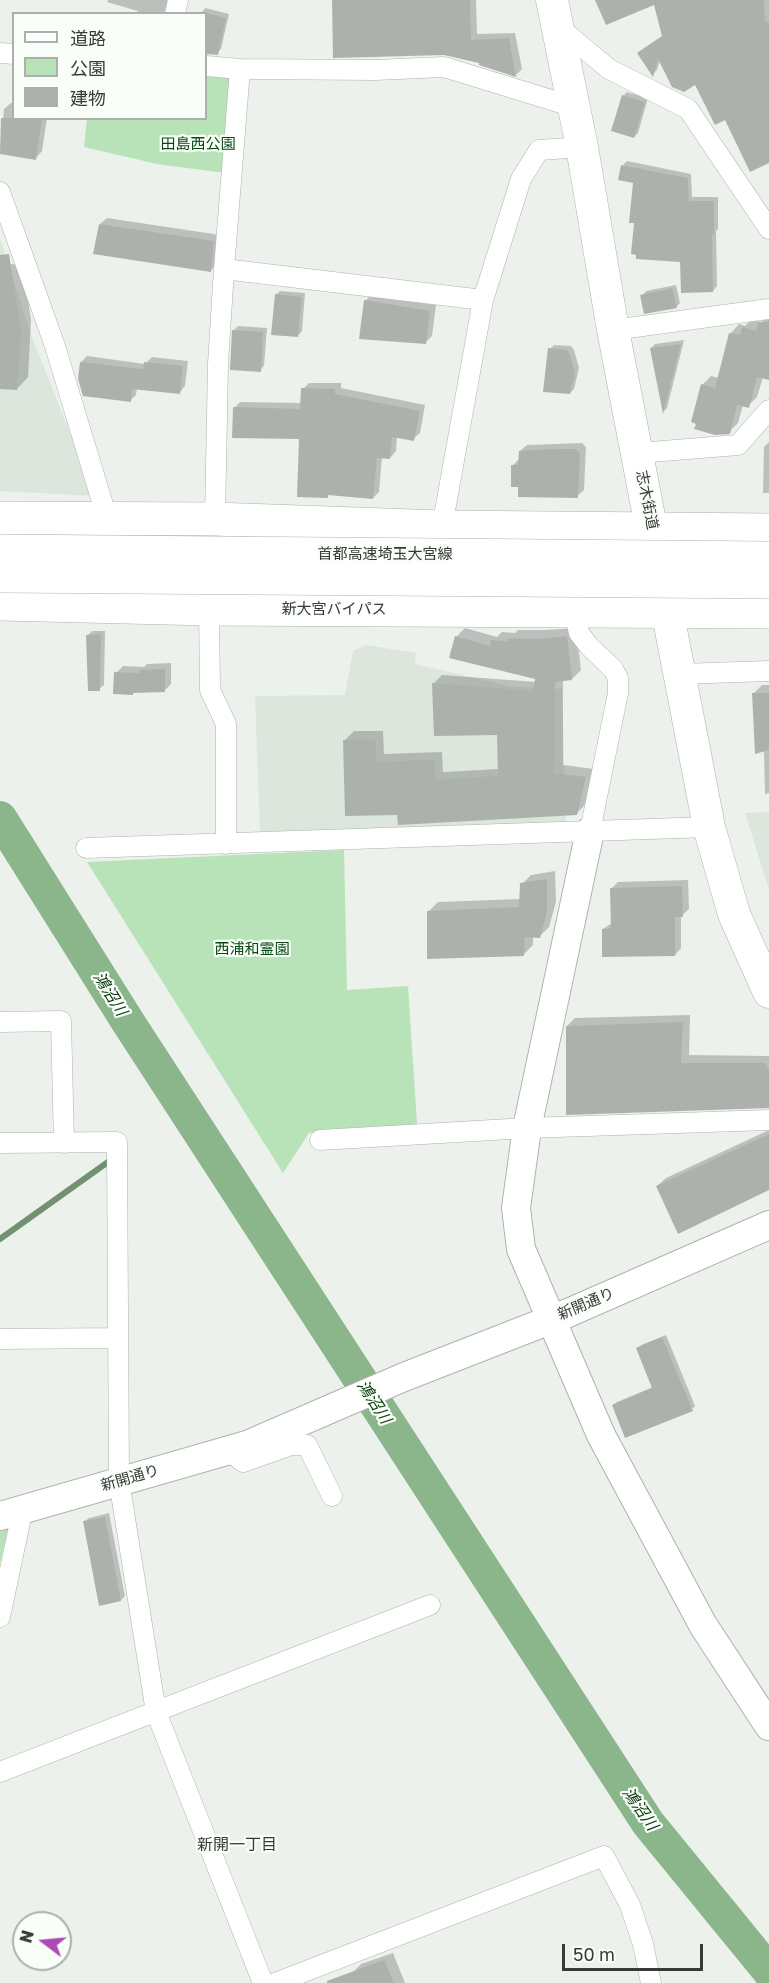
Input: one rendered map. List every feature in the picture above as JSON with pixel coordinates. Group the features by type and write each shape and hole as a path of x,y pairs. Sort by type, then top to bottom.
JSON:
{"highway":[{"path":"0,518 215,519 442,527 769,530"},
{"path":"0,541 586,549"},
{"path":"721,548 769,549"},
{"name":"首都高速埼玉大宮線","path":"0,551 769,558"},
{"name":"首都高速埼玉大宮線","path":"0,576 769,582"},
{"name":"新大宮バイパス","path":"0,583 582,599 668,612 769,612"},
{"path":"725,590 769,590"},
{"name":"新大宮バイパス","path":"0,604 209,609 582,599"}],"main road":[{"name":"志木街道","path":"554,12 582,147 613,330 709,827 734,914 769,992"}],"street":[{"path":"554,12 609,69 688,109 769,229"},
{"path":"207,66 240,69 375,70 444,67 574,107"},
{"path":"215,519 218,364 240,69"},
{"path":"442,527 483,300 522,178 539,150 582,147"},
{"path":"0,192 54,346 107,518"},
{"path":"224,269 483,300"},
{"path":"613,330 769,309"},
{"path":"638,453 738,445 769,410"},
{"path":"582,599 579,633 613,669 618,678 618,693 527,1128 516,1208 521,1249 607,1445 703,1625 769,1726"},
{"path":"209,609 210,690 226,724 226,844"},
{"path":"680,674 769,671"},
{"path":"86,848 709,827"},
{"path":"0,1022 61,1021 64,1143"},
{"path":"320,1140 527,1128 769,1120"},
{"path":"0,1143 117,1142 119,1481 156,1712 264,1983"},
{"name":"新開通り","path":"9,1514 247,1445 402,1378 552,1319 769,1225"},
{"path":"0,1339 118,1338"},
{"path":"228,1450 243,1462 291,1445 307,1445 332,1496"},
{"path":"0,1617 20,1522 9,1514"},
{"path":"0,1773 430,1605"},
{"path":"274,1983 604,1856 630,1905 643,1944 651,1983"}],"shaded area":[{"path":"0,239 32,337 95,496 0,491"},
{"path":"366,645 416,653 415,664 509,686 562,689 566,824 260,836 255,696 345,695 353,651"},
{"path":"769,812 769,890 745,813"}],"green space":[{"name":"田島西公園","path":"207,74 226,75 233,82 225,173 157,164 84,147 87,120 207,120"},
{"name":"西浦和霊園","path":"344,850 347,990 408,986 417,1124 309,1133 283,1173 87,862"},
{"path":"6,1525 8,1530 0,1563 0,1527"}],"building":[{"path":"332,0 470,0 471,40 509,38 516,77 479,65 479,63 444,55 333,58"},
{"path":"595,0 764,0 765,22 769,22 769,163 750,172 725,120 715,125 695,85 684,92 672,87 658,59 653,77 637,53 662,36 654,5 606,25"},
{"path":"207,13 226,18 218,55 207,54"},
{"path":"622,95 645,102 634,138 611,131"},
{"path":"1,118 42,120 36,160 0,154"},
{"path":"621,165 688,178 689,201 714,201 713,292 681,293 680,262 636,259 636,255 631,254 634,223 629,223 633,183 618,180"},
{"path":"99,224 214,241 211,272 93,254"},
{"path":"9,254 21,332 17,390 0,389 0,255"},
{"path":"672,288 677,308 644,314 640,295"},
{"path":"275,294 302,297 298,337 271,335"},
{"path":"364,300 430,311 426,344 359,339"},
{"path":"769,321 769,380 757,377 749,408 737,405 730,434 715,435 694,429 696,424 691,422 701,384 715,388 729,333 740,335 742,327 756,331 758,323"},
{"path":"232,330 263,332 261,372 230,370"},
{"path":"681,344 663,414 650,348"},
{"path":"548,348 567,350 570,355 575,373 570,394 543,392"},
{"path":"80,362 143,369 144,362 183,366 180,394 132,389 131,402 83,396 78,379"},
{"path":"301,388 335,389 335,394 420,411 414,441 392,437 390,459 377,458 373,499 328,495 328,498 297,497 299,439 232,438 233,407 300,409"},
{"path":"576,449 580,453 578,498 518,497 518,487 511,487 511,465 518,465 519,451"},
{"path":"101,634 100,691 88,691 86,635"},
{"path":"455,636 490,646 491,640 508,641 508,638 537,639 567,636 572,680 555,682 554,773 586,777 577,815 398,825 397,815 345,816 343,740 375,739 376,762 434,760 435,780 498,776 497,735 434,736 432,683 533,691 535,679 449,658"},
{"path":"165,669 165,692 113,694 114,672 139,673 139,670"},
{"path":"752,693 769,693 769,750 755,754"},
{"path":"547,879 547,912 540,938 525,937 524,956 427,959 427,911 519,907 520,883"},
{"path":"682,886 683,917 675,917 675,956 602,957 602,929 611,928 610,888"},
{"path":"683,1022 681,1063 765,1063 769,1070 769,1108 566,1115 566,1026"},
{"path":"769,1134 769,1190 678,1234 656,1186"},
{"path":"662,1337 693,1411 625,1438 612,1405 652,1388 636,1348"},
{"path":"105,1517 121,1601 99,1606 83,1521"},
{"path":"384,1960 394,1983 327,1983 327,1981"}],"waterway":[{"name":"鴻沼川","path":"0,818 128,1022 648,1823 769,1971"},
{"path":"178,1123 189,1117"},
{"path":"0,1239 108,1162"}],"district":[{"name":"新開一丁目","path":"237,1845"}]}
